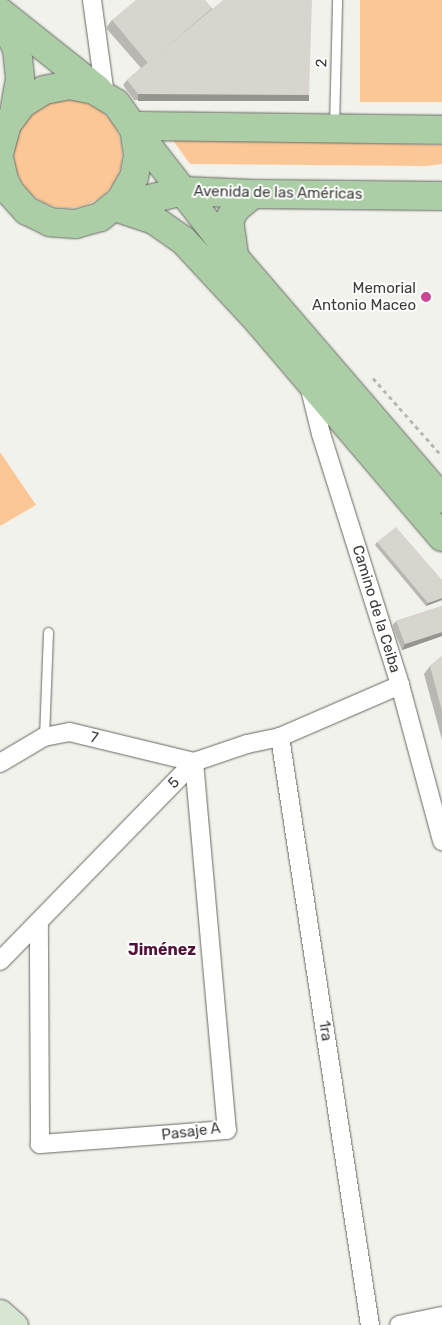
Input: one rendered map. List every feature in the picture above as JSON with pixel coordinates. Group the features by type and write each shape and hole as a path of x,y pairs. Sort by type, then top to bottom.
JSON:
{"main road":[{"path":"0,14 120,108 234,257 442,499"},
{"path":"0,14 17,49 20,79 14,113"},
{"path":"0,150 4,130 14,113 32,96 56,86 82,86 105,95"},
{"path":"132,126 334,127 442,130"},
{"path":"0,213 14,212 63,224 82,223 100,217 115,206 129,190 137,167 138,148 132,126"},
{"path":"0,162 4,180 14,197 27,211 39,218"},
{"name":"Avenida de las Américas","path":"115,206 184,191 253,194 442,196"},
{"path":"234,257 230,220 236,208 253,194"},
{"path":"115,206 154,220 183,240 307,378 442,537"},
{"path":"0,1312 15,1325"}],"street":[{"path":"92,0 105,95"},
{"name":"Camino de la Ceiba","path":"307,378 321,434 400,685 442,841"},
{"name":"5","path":"0,961 194,762 247,744 280,736 400,685"},
{"name":"7","path":"0,763 44,737 70,732 194,762"},
{"name":"1ra","path":"280,736 370,1325"},
{"name":"Pasaje A","path":"39,922 40,1144 227,1130 194,762"},
{"path":"399,1325 442,1316"}],"lane":[{"name":"2","path":"334,127 337,0"},
{"path":"44,737 48,632"}],"shaded area":[{"path":"360,0 442,0 442,102 360,102"},
{"path":"68,100 89,104 106,116 118,133 122,154 118,175 106,192 89,204 68,208 47,204 30,192 18,175 14,154 18,133 30,116 47,104"},
{"path":"172,139 442,145 442,164 426,166 190,164"},
{"path":"0,452 36,505 0,526"}],"building":[{"path":"136,0 205,0 212,8 148,63 112,20"},
{"path":"223,0 312,0 309,95 138,94 127,80"},
{"path":"396,527 442,580 442,598 428,603 377,542"},
{"path":"442,606 442,632 405,644 396,621"},
{"path":"442,656 442,711 430,666"}],"place":[{"name":"Memorial Antonio Maceo","path":"426,297"}],"district":[{"name":"Jiménez","path":"162,950"}]}
